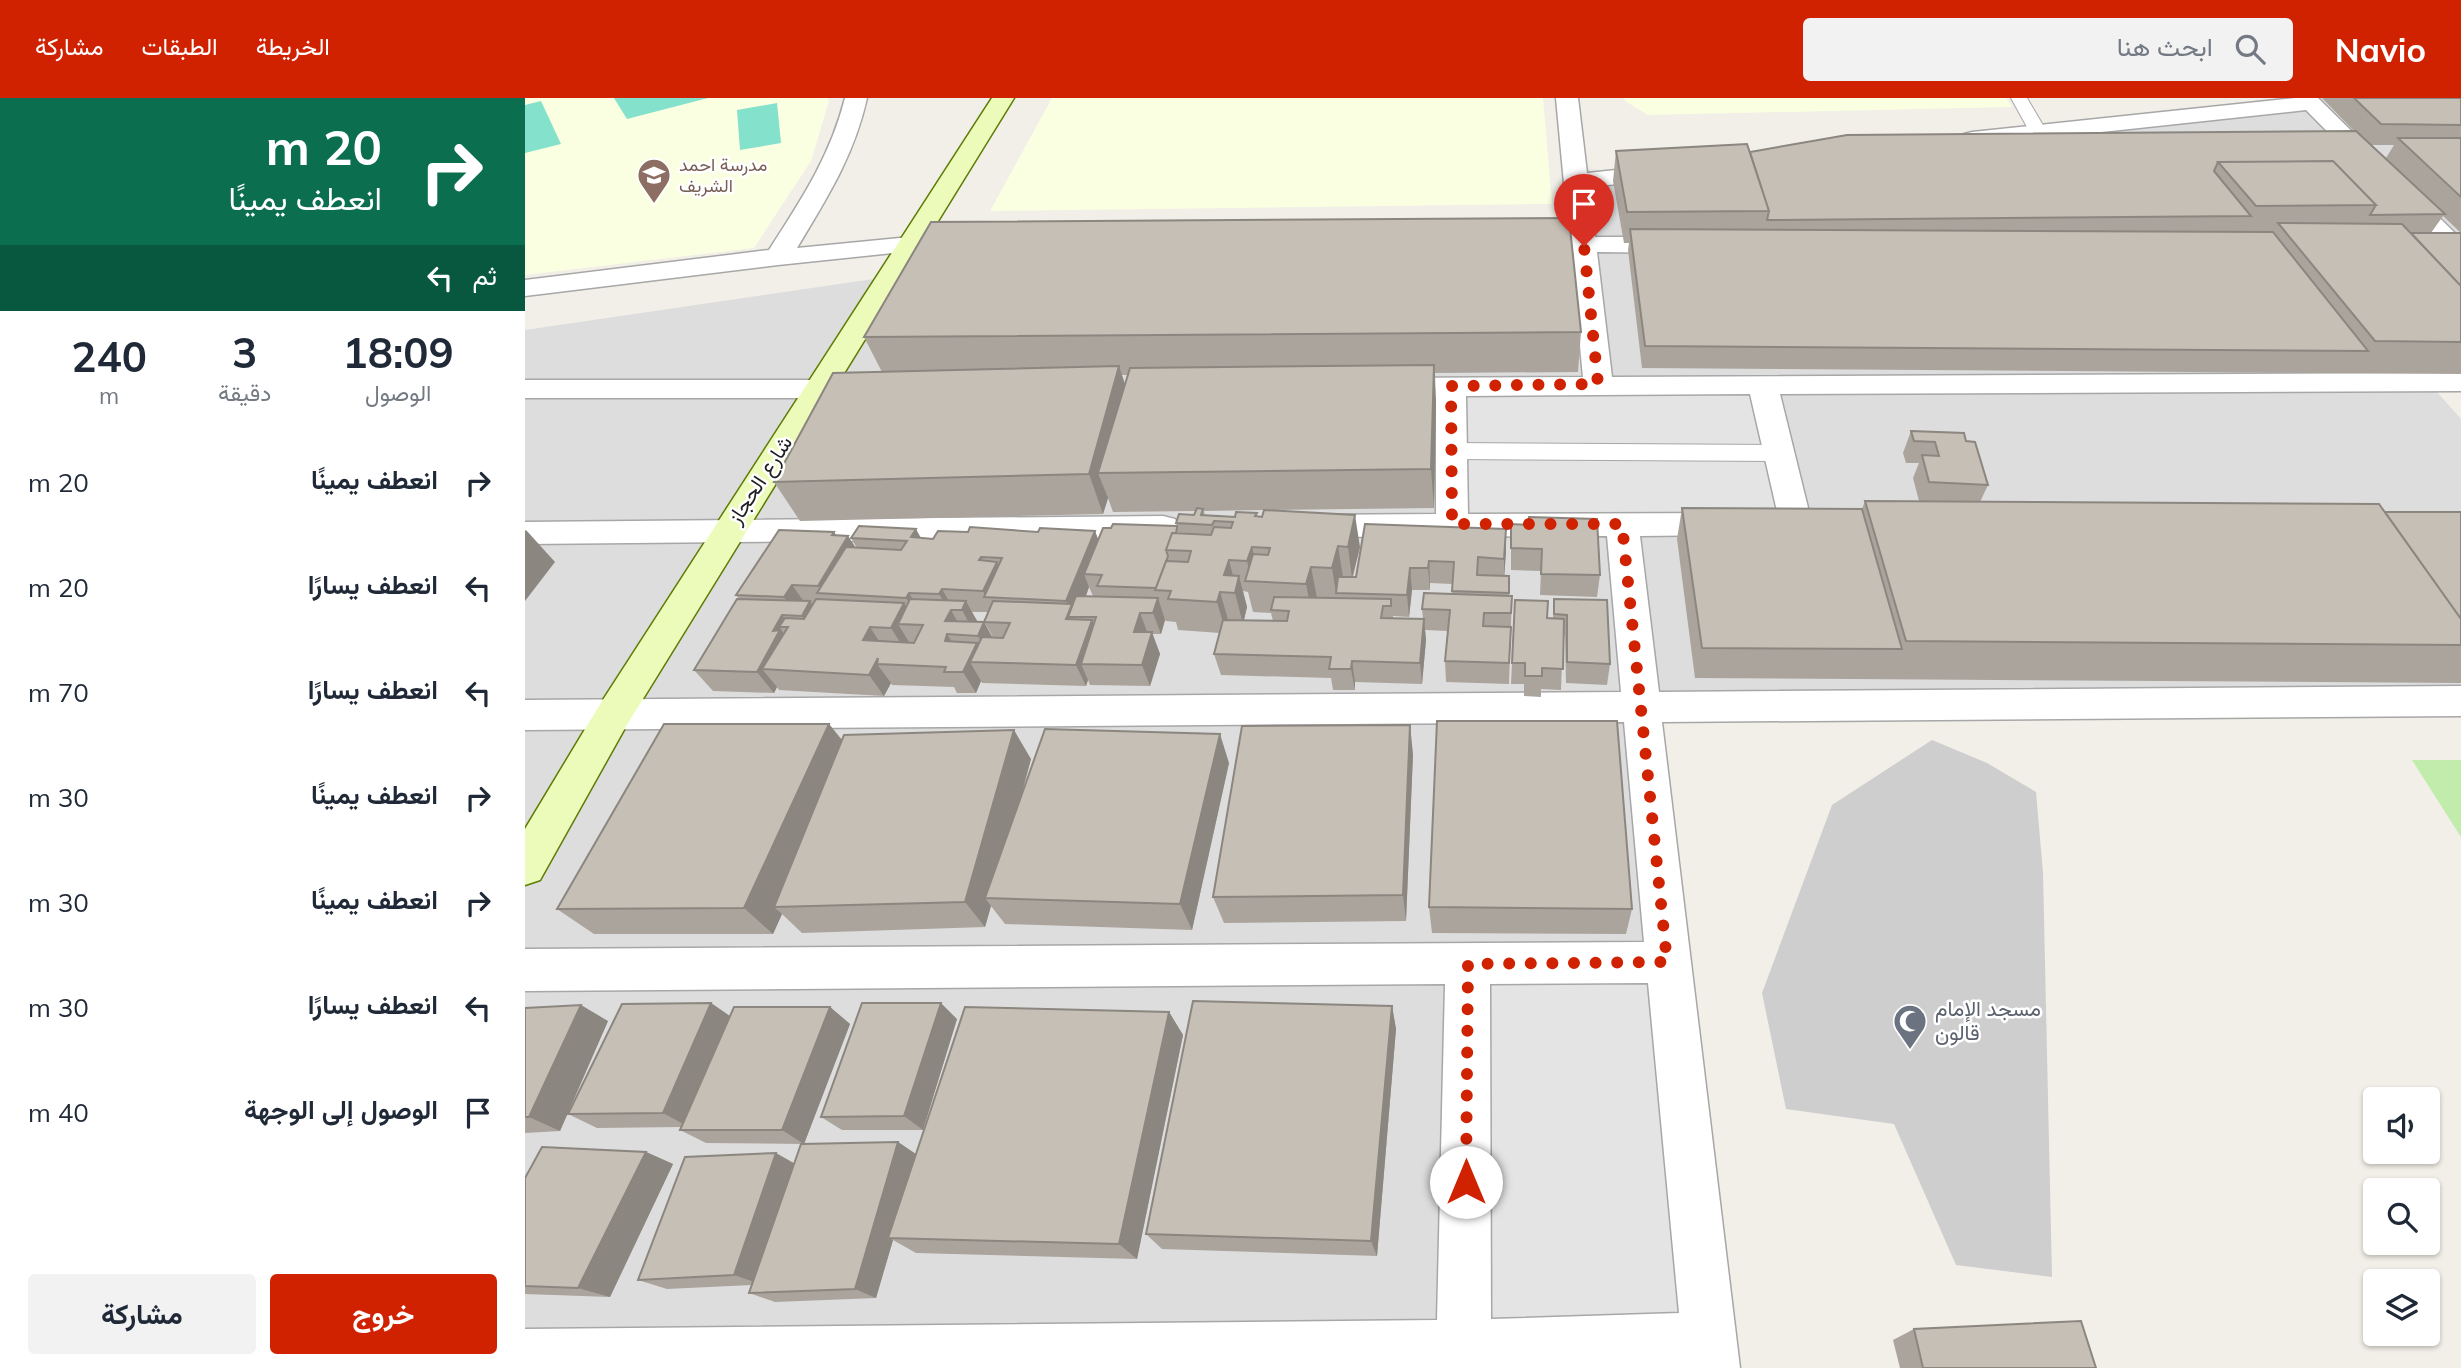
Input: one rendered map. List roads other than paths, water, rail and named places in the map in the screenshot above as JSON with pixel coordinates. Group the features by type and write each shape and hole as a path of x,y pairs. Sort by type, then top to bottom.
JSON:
{"main road":[{"name":"شارع الحجاز","path":"525,867 612,717 726,533 1003,98"}],"street":[{"path":"778,257 831,172 849,127 856,98"},
{"path":"1567,98 1598,384"},
{"path":"1957,141 2308,100 2359,153 2457,246"},
{"path":"2359,153 2397,152"},
{"path":"1577,181 1686,170"},
{"path":"525,288 778,257 979,239"},
{"path":"1487,243 1584,246 1710,245"},
{"path":"2422,243 2457,246"},
{"path":"1355,387 2451,382 2461,405"},
{"path":"1271,526 1787,524 1778,453 1763,385"},
{"path":"1451,386 1452,524"},
{"path":"525,389 887,389"},
{"path":"525,1357 1464,1347 1710,1354 1622,524"},
{"path":"525,533 1187,527"},
{"path":"525,715 612,717 1640,705 2461,701"},
{"path":"525,970 1667,962"},
{"path":"1464,1347 1468,964"}],"lane":[{"path":"2019,98 2038,132"},
{"path":"1452,451 1778,453"}],"place":[{"name":"مدرسة احمد الشريف","path":"654,205"},
{"name":"مسجد الإمام قالون","path":"1910,1051"}]}
